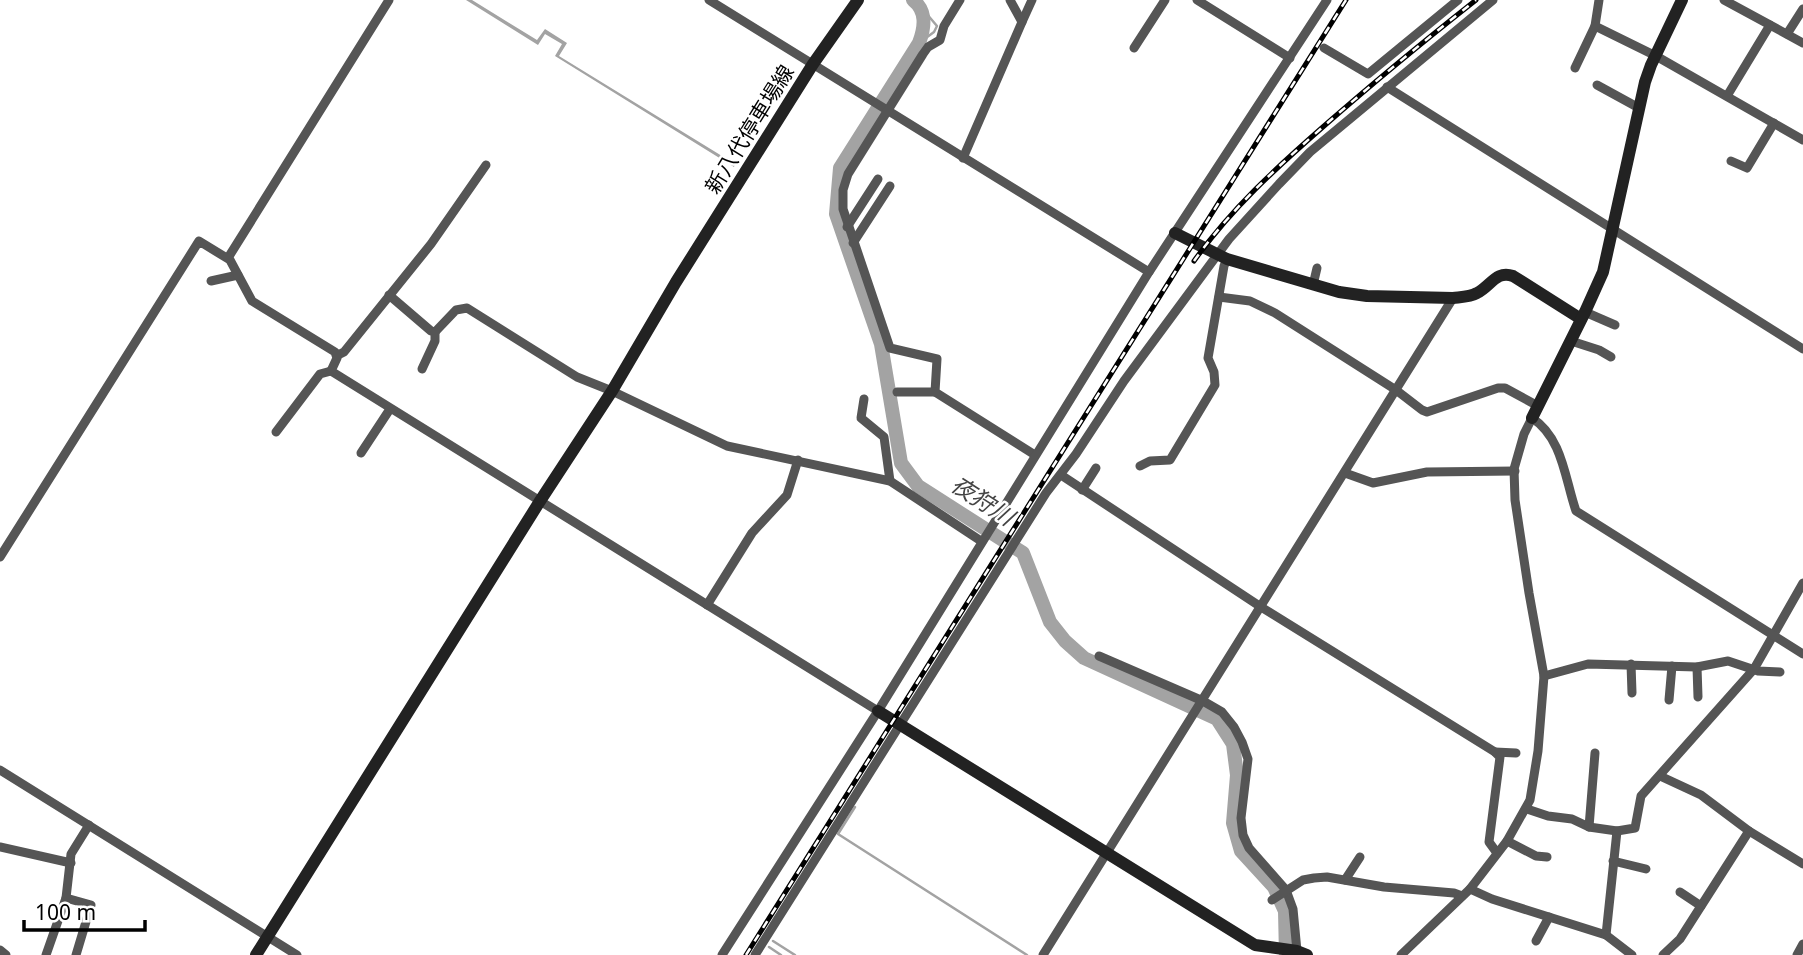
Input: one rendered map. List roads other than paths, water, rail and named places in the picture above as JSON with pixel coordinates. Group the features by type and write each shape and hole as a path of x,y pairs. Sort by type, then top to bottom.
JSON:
{"street":[{"path":"228,258 389,0"},
{"path":"709,0 1149,272"},
{"name":"新八代停車場線","path":"256,955 813,64 858,0"},
{"path":"935,392 937,359 890,348 847,227 842,199 845,180 887,109 928,47 940,40 944,26 960,0"},
{"path":"1010,0 1022,22"},
{"path":"963,158 1032,0"},
{"path":"1134,48 1165,0"},
{"path":"1197,0 1290,58"},
{"path":"722,955 878,711 1149,272 1327,0"},
{"path":"1324,48 1368,74 1458,0"},
{"path":"755,955 1018,538 1124,381 1262,202 1310,152 1493,0"},
{"path":"1575,68 1595,26 1599,0"},
{"path":"1401,955 1469,889 1507,841 1527,809 1534,783 1544,676 1515,500 1514,471 1521,444 1535,412 1603,272 1648,74 1682,0"},
{"path":"1724,0 1803,43"},
{"path":"1787,34 1803,9"},
{"path":"1727,96 1770,25"},
{"path":"1595,26 1656,56 1803,140"},
{"path":"1597,85 1639,108"},
{"path":"1387,87 1803,349"},
{"path":"1731,161 1747,168 1773,123"},
{"path":"276,432 320,374 331,370 338,355 344,352 430,244 486,164"},
{"path":"847,227 878,178"},
{"path":"853,243 891,186"},
{"path":"1175,233 1223,256 1353,296 1453,298 1478,293 1505,273 1583,316 1615,325"},
{"path":"0,557 199,242 228,258 252,301 338,355"},
{"path":"1140,466 1150,461 1170,460 1214,385 1214,372 1208,358 1223,256"},
{"path":"1313,285 1317,268"},
{"path":"211,281 238,275"},
{"path":"389,295 428,330 435,332"},
{"path":"1219,297 1250,301 1275,313 1427,412 1505,388 1535,412 1567,474 1576,511 1803,654"},
{"path":"1043,955 1453,298"},
{"path":"422,369 435,341 435,332 456,310 467,308 577,377 727,446 889,475 982,541"},
{"path":"1571,341 1611,357"},
{"path":"331,370 1255,945 1301,953 1293,909 1285,891 1249,848 1243,835 1241,818 1248,760 1242,742 1222,712 1099,656"},
{"path":"897,393 935,392 1035,455"},
{"path":"864,400 861,418 884,437 889,475"},
{"path":"361,453 390,408"},
{"path":"707,605 752,533 787,495 798,460"},
{"path":"1082,490 1096,468"},
{"path":"1345,473 1373,483 1427,472 1514,471"},
{"path":"1061,475 1261,607 1495,752 1500,757 1489,842 1497,853"},
{"path":"1527,809 1548,816 1572,819 1589,827 1617,831 1635,828 1641,796 1754,669 1803,583"},
{"path":"1544,676 1588,664 1697,667 1727,661 1754,669 1780,672"},
{"path":"1631,664 1632,693"},
{"path":"1669,700 1672,666"},
{"path":"1697,667 1698,697"},
{"path":"1495,752 1516,753"},
{"path":"1589,827 1595,753"},
{"path":"0,770 297,955"},
{"path":"1660,776 1701,795 1749,831 1803,864"},
{"path":"46,955 66,898 71,854 89,825"},
{"path":"1606,935 1617,831"},
{"path":"1663,955 1680,939 1749,831"},
{"path":"1507,841 1536,856 1547,857"},
{"path":"0,846 71,863"},
{"path":"1345,880 1360,857"},
{"path":"1613,862 1646,869"},
{"path":"1273,899 1303,880 1314,878 1462,896"},
{"path":"1469,889 1492,899 1606,935 1633,955"},
{"path":"1680,892 1701,906"},
{"path":"66,898 91,905 76,955"},
{"path":"1536,941 1549,917"},
{"path":"1797,955 1803,944"},
{"path":"0,950 6,955"}],"waterway":[{"name":"夜狩川","path":"913,0 923,14 923,31 919,43 840,168 836,214 881,344 901,463 918,486 1023,553 1050,622 1065,641 1084,658 1217,719 1233,744 1237,775 1233,823 1241,851 1274,887 1285,911 1286,955"},
{"path":"919,43 934,32 937,26 920,6"},
{"path":"855,807 838,834 1027,955"},
{"path":"773,941 795,955"},
{"path":"769,947 781,955"}],"railway":[{"path":"746,955 1346,0"},
{"path":"1194,261 1239,207 1289,158 1342,110 1476,0"}]}
